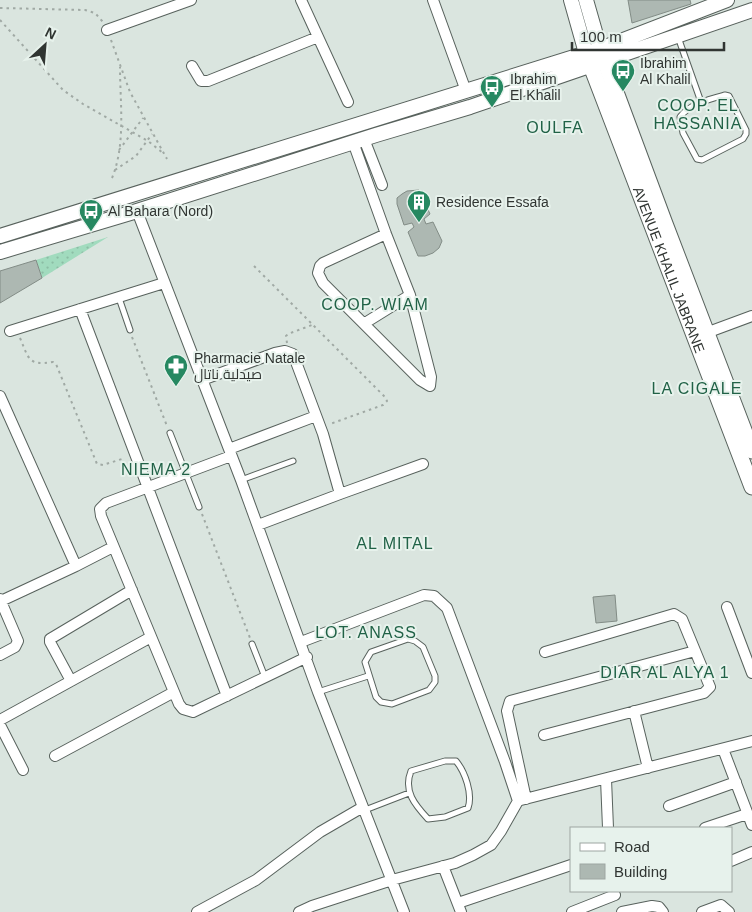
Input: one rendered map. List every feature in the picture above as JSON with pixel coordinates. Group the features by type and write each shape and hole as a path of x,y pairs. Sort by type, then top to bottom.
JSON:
{"main road":[{"path":"571,0 595,58"},
{"path":"586,0 595,58"},
{"path":"0,252 470,107 595,58 727,0"},
{"path":"0,236 370,122 466,90 677,37 752,10"},
{"name":"AVENUE KHALIL JABRANE","path":"595,58 752,451"},
{"name":"AVENUE KHALIL JABRANE","path":"595,58 752,487"}],"street":[{"path":"107,30 190,0"},
{"path":"301,0 348,102"},
{"path":"433,0 466,90"},
{"path":"192,66 201,81 208,81 318,38"},
{"path":"359,141 382,185"},
{"path":"359,141 386,234 410,295 431,377 430,386 420,380 319,279 318,269 323,263 386,234"},
{"path":"137,211 241,480 307,657 318,692 404,912"},
{"path":"13,330 164,283"},
{"path":"365,323 410,295"},
{"path":"80,309 228,696"},
{"path":"706,333 752,316"},
{"path":"202,380 275,353 289,352 296,358 323,434 340,494"},
{"path":"0,396 76,566"},
{"path":"307,657 193,712 186,711 180,707 100,514 101,507 106,504 186,473 316,416"},
{"path":"258,526 423,464"},
{"path":"0,655 15,648 18,641 1,600 114,547"},
{"path":"71,681 50,639 132,590"},
{"path":"301,642 424,595 430,594 434,596 447,608 505,762 522,800"},
{"path":"727,608 752,673"},
{"path":"544,735 707,692 710,684 682,619 674,614 545,652"},
{"path":"0,720 151,637"},
{"path":"522,800 507,711 510,701 696,651"},
{"path":"55,756 174,692"},
{"path":"634,711 648,768"},
{"path":"0,725 23,770"},
{"path":"299,912 312,906 473,855 491,845 522,800 752,741"},
{"path":"724,749 752,826"},
{"path":"606,779 608,827"},
{"path":"669,806 736,782"},
{"path":"197,912 256,880 320,832 364,808"},
{"path":"708,827 748,814"},
{"path":"732,860 752,852"},
{"path":"443,866 460,908 570,865"},
{"path":"572,912 615,893 620,912 652,906 659,907 663,912"},
{"path":"702,912 721,905 729,912"}],"lane":[{"path":"677,37 701,102"},
{"path":"725,95 730,96 746,130 743,139 702,160 697,159 693,153 683,133 680,120 682,114 701,102 725,95"},
{"path":"118,297 130,330"},
{"path":"170,433 199,507"},
{"path":"241,480 293,461"},
{"path":"408,639 415,641 423,647 435,676 435,682 429,690 392,704 386,704 376,697 368,676 365,662 371,652 408,639"},
{"path":"252,644 265,677"},
{"path":"318,692 368,676"},
{"path":"446,761 456,761 462,768 470,801 468,808 445,817 428,819 414,803 409,793 408,780 411,772 446,761"},
{"path":"364,808 409,793"}],"path":[{"path":"0,8 85,10 95,13 107,30 130,92 167,159"},
{"path":"0,20 63,90 164,153"},
{"path":"112,178 119,151 120,65"},
{"path":"119,151 143,118"},
{"path":"115,170 136,156 152,134"},
{"path":"254,266 387,399 383,405 330,424"},
{"path":"289,352 286,336 313,324"},
{"path":"13,330 32,362 39,364 53,362 56,364 97,464 103,465 135,455"},
{"path":"130,330 170,433"},
{"path":"199,507 252,644"}],"green space":[{"path":"108,237 42,278 36,260"}],"building":[{"path":"628,0 690,0 691,4 632,23"},
{"name":"Residence Essafa","path":"419,190 430,214 424,219 426,224 433,222 442,241 439,248 425,256 418,256 408,232 414,227 412,223 404,225 397,204 397,198 402,194 407,191"},
{"path":"36,260 42,278 0,303 0,271"},
{"path":"615,595 617,621 596,623 593,597"}],"place":[{"name":"Ibrahim Al Khalil","path":"623,92"},
{"name":"Ibrahim El Khalil","path":"492,108"},
{"name":"Residence Essafa","path":"419,223"},
{"name":"Al Bahara (Nord)","path":"91,232"},
{"name":"Pharmacie Natale صيدلية ناتال","path":"176,387"}],"district":[{"name":"COOP. EL HASSANIA","path":"698,114"},
{"name":"OULFA","path":"555,127"},
{"name":"COOP. WIAM","path":"375,304"},
{"name":"LA CIGALE","path":"697,388"},
{"name":"NIEMA 2","path":"156,469"},
{"name":"AL MITAL","path":"395,543"},
{"name":"LOT. ANASS","path":"366,632"},
{"name":"DIAR AL ALYA 1","path":"665,672"}]}
